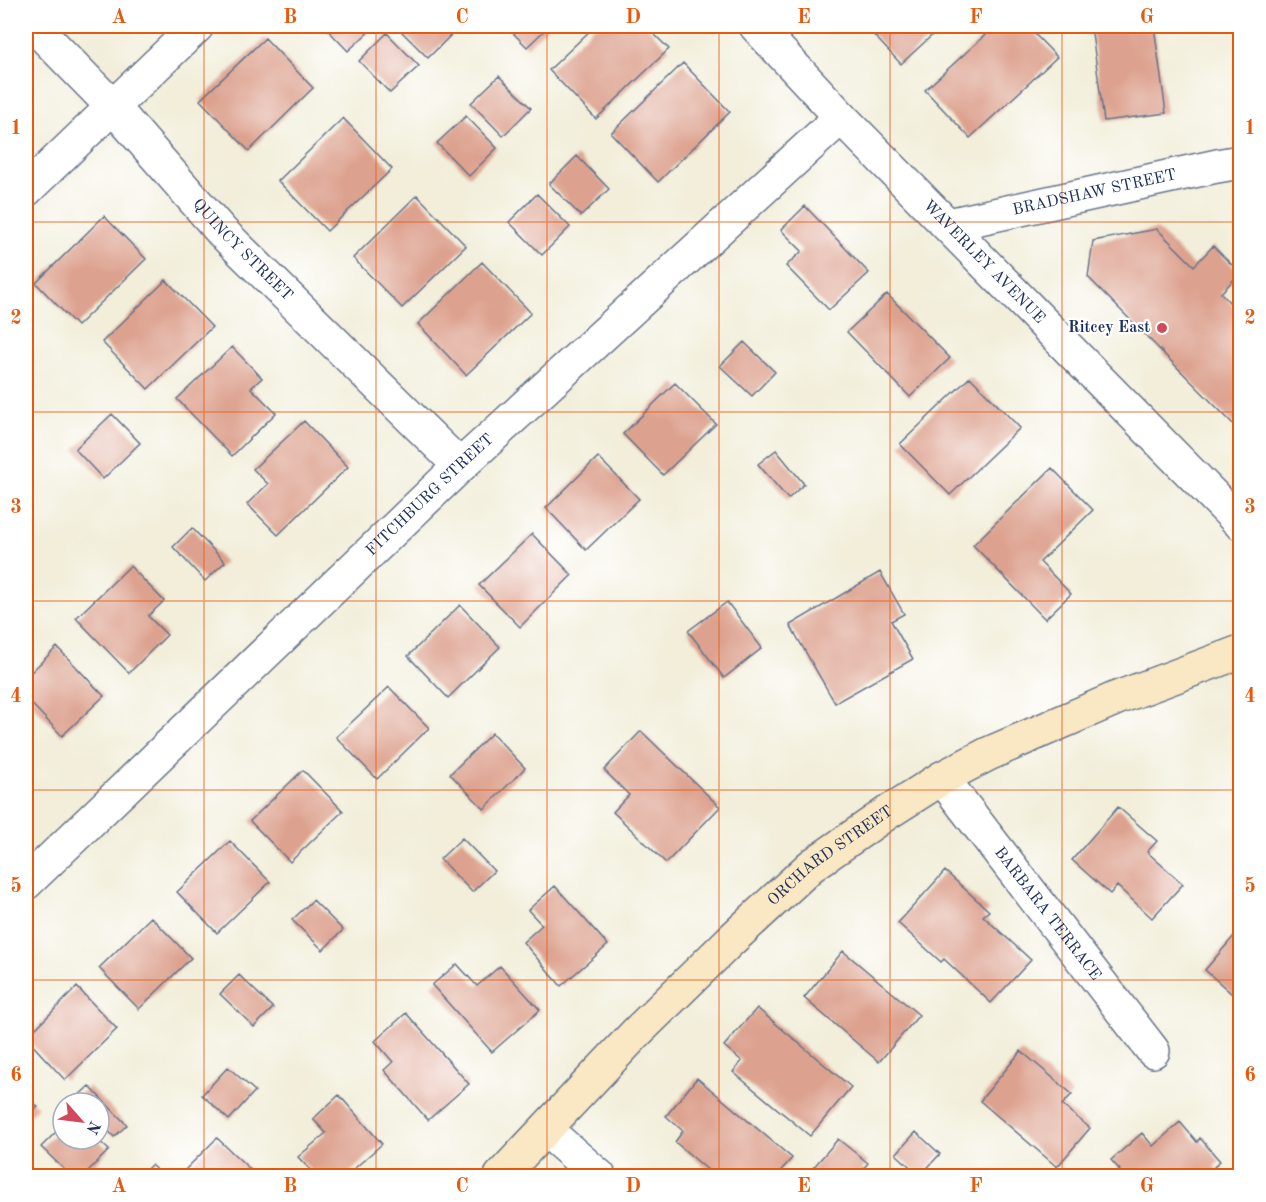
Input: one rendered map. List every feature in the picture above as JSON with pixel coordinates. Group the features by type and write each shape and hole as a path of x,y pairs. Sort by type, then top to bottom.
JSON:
{"main road":[{"name":"ORCHARD STREET","path":"501,1176 636,1033 730,941 811,867 887,813 942,778 988,754 1117,698 1240,652"}],"street":[{"name":"QUINCY STREET","path":"34,26 113,107 222,232 460,466"},
{"path":"26,190 197,26"},
{"name":"WAVERLEY AVENUE","path":"756,26 841,117 1240,523"},
{"name":"FITCHBURG STREET","path":"26,883 460,466 841,117"},
{"name":"BRADSHAW STREET","path":"948,225 1240,162"},
{"name":"BARBARA TERRACE","path":"942,778 1153,1051"},
{"path":"546,1130 599,1176"}],"building":[{"path":"324,26 375,26 348,51"},
{"path":"396,26 451,26 456,30 428,58"},
{"path":"506,26 549,26 527,47"},
{"path":"595,26 646,26 669,49 596,119 549,70"},
{"path":"865,26 942,26 901,64"},
{"path":"995,26 1027,26 1057,57 970,138 925,90"},
{"path":"1091,26 1154,26 1166,113 1104,121"},
{"path":"387,33 419,66 390,93 359,61"},
{"path":"265,38 313,88 249,151 200,100"},
{"path":"683,63 730,112 658,182 611,133"},
{"path":"499,76 531,108 503,136 471,103"},
{"path":"466,116 497,148 469,176 437,143"},
{"path":"343,118 392,169 327,231 278,181"},
{"path":"577,156 609,189 581,216 549,184"},
{"path":"537,194 570,227 542,255 509,222"},
{"path":"417,195 466,246 402,308 353,258"},
{"path":"805,206 869,273 829,310 786,266 802,251 781,230"},
{"path":"104,216 146,259 77,326 36,283"},
{"path":"1157,229 1194,266 1213,246 1240,273 1221,293 1240,314 1240,431 1088,277 1093,241"},
{"path":"482,262 531,313 466,375 418,324"},
{"path":"166,280 212,327 148,389 102,342"},
{"path":"887,294 950,358 910,397 847,332"},
{"path":"744,342 775,372 752,396 720,366"},
{"path":"232,347 262,378 251,388 276,413 232,456 177,399"},
{"path":"970,377 1020,428 950,495 900,444"},
{"path":"675,383 716,424 663,475 623,434"},
{"path":"112,414 140,443 103,479 75,449"},
{"path":"304,421 348,467 278,535 247,504 268,484 253,469"},
{"path":"776,450 804,484 788,499 758,464"},
{"path":"598,457 639,499 586,550 546,508"},
{"path":"1052,468 1093,510 1040,562 1071,594 1045,619 973,545"},
{"path":"192,528 225,562 205,581 173,547"},
{"path":"532,534 572,575 520,627 479,585"},
{"path":"130,566 164,601 148,616 167,635 129,673 76,618"},
{"path":"880,572 904,614 891,621 913,659 835,703 790,625"},
{"path":"727,602 762,648 724,678 688,631"},
{"path":"460,605 500,647 448,698 408,656"},
{"path":"57,647 104,696 62,736 26,698 26,677"},
{"path":"389,687 429,728 377,779 336,737"},
{"path":"641,731 720,807 666,863 613,812 629,795 604,770"},
{"path":"492,733 525,768 484,809 450,774"},
{"path":"303,770 343,811 290,862 250,821"},
{"path":"1118,807 1157,841 1147,852 1183,884 1152,918 1117,886 1110,894 1072,860"},
{"path":"462,838 494,871 472,892 440,859"},
{"path":"230,841 270,882 217,933 177,892"},
{"path":"945,871 989,911 983,916 1031,960 991,1003 944,959 941,962 898,923"},
{"path":"555,886 608,945 561,986 523,942 542,925 528,910"},
{"path":"313,900 343,930 323,950 292,920"},
{"path":"151,917 191,958 139,1009 99,968"},
{"path":"1240,929 1240,1001 1205,970"},
{"path":"843,951 919,1015 879,1062 804,998"},
{"path":"457,964 477,986 500,966 540,1010 492,1052 432,985"},
{"path":"239,975 273,1008 254,1027 220,994"},
{"path":"77,987 117,1029 65,1080 26,1038"},
{"path":"757,1008 851,1087 810,1136 733,1072 742,1061 724,1046"},
{"path":"406,1013 469,1084 428,1120 384,1070 393,1062 375,1041"},
{"path":"1021,1051 1072,1094 1062,1105 1090,1128 1057,1167 980,1101"},
{"path":"228,1067 255,1091 229,1120 202,1095"},
{"path":"697,1078 792,1158 776,1176 715,1176 675,1142 683,1131 666,1116"},
{"path":"89,1086 94,1091 84,1091"},
{"path":"26,1095 38,1107 26,1119"},
{"path":"339,1095 382,1144 346,1176 316,1176 298,1157 326,1133 313,1119"},
{"path":"111,1109 127,1125 114,1137 111,1134"},
{"path":"1180,1122 1197,1142 1200,1138 1220,1161 1214,1167 1223,1176 1112,1176 1120,1170 1111,1160 1142,1133 1153,1146"},
{"path":"916,1132 940,1154 920,1176 896,1154"},
{"path":"51,1137 51,1151 108,1151 83,1176 71,1176 41,1147"},
{"path":"217,1138 257,1176 179,1176"},
{"path":"838,1139 868,1163 857,1176 806,1176"},
{"path":"151,1165 163,1176 140,1176"}],"place":[{"name":"Ritcey East","path":"1162,328"}]}
